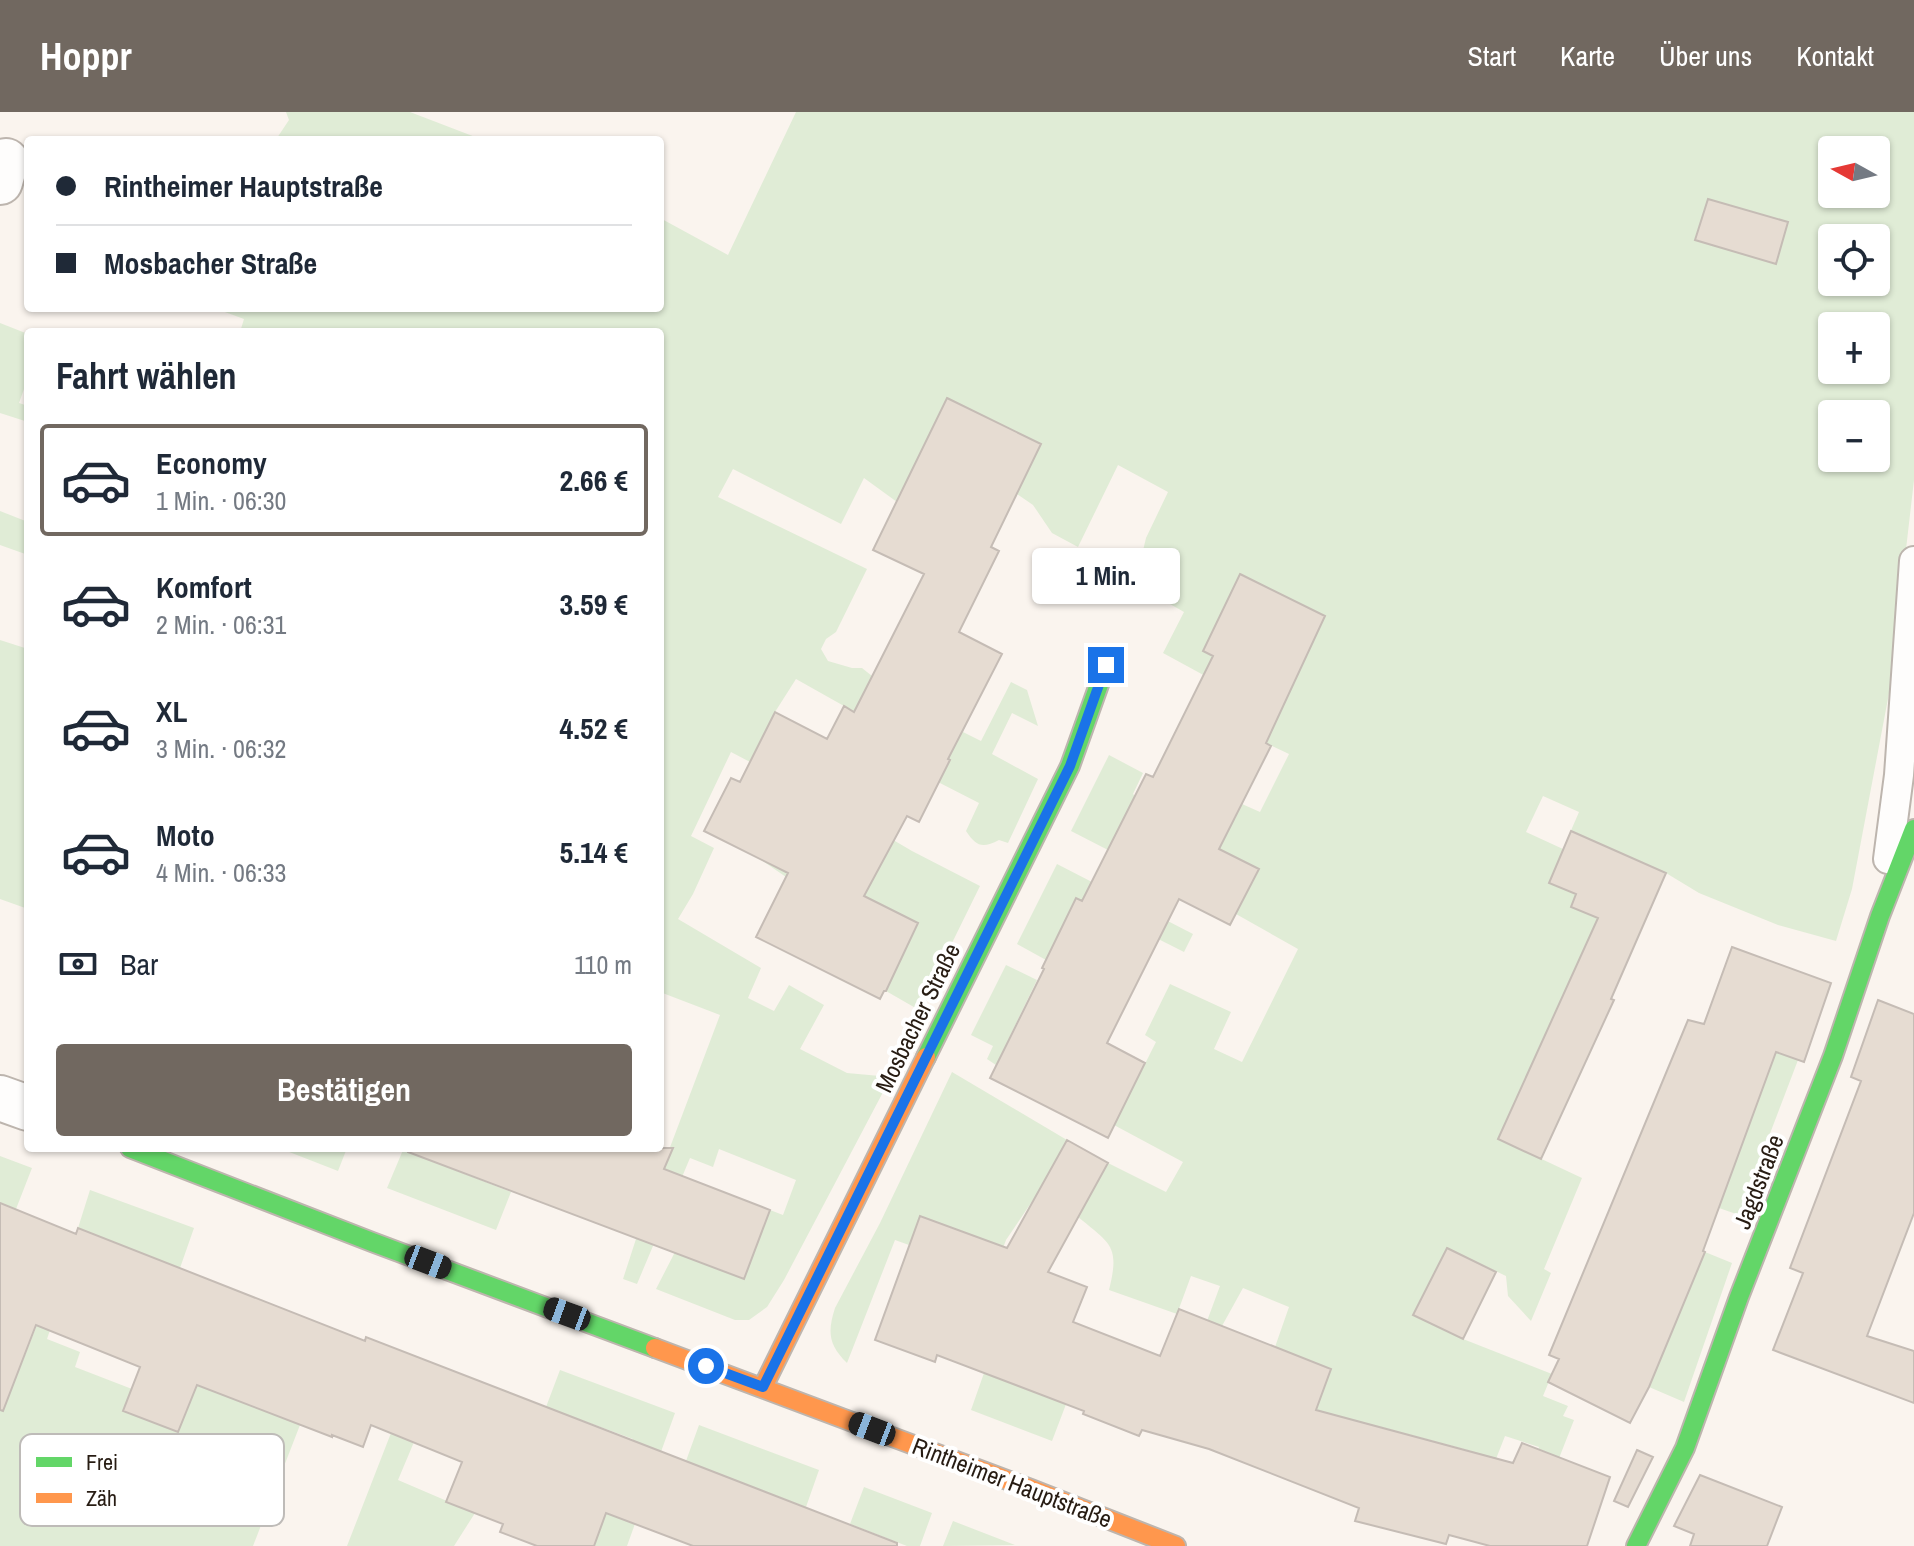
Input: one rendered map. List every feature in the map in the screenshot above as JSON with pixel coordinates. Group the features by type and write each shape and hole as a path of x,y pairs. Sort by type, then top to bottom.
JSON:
{"street":[{"name":"Mosbacher Straße","path":"763,1387 1070,766 1106,665"},
{"name":"Jagdstraße","path":"1636,1546 1685,1448 1739,1297 1833,1056 1880,916 1914,829"},
{"path":"0,1098 24,1107"},
{"name":"Rintheimer Hauptstraße","path":"140,1152 1176,1546"}],"lane":[{"path":"1880,916 1899,775 1914,561"}],"green space":[{"path":"286,112 410,112 473,136 278,136 289,120"},
{"path":"796,112 1914,112 1914,480 1890,688 1852,889 1836,941 1778,925 1699,893 1666,873 1607,847 1587,851 1566,842 1579,812 1543,796 1526,832 1563,849 1550,883 1576,894 1572,907 1598,918 1614,992 1604,1022 1561,1003 1499,1139 1582,1178 1544,1269 1551,1273 1531,1321 1508,1296 1506,1276 1447,1248 1413,1314 1463,1339 1552,1374 1543,1396 1568,1406 1563,1416 1574,1420 1554,1471 1535,1464 1539,1447 1505,1436 1494,1464 1471,1451 1381,1427 1310,1424 1331,1369 1275,1347 1289,1307 1243,1288 1212,1344 1200,1340 1220,1286 1191,1276 1177,1314 1109,1290 1113,1264 1110,1247 1078,1217 1108,1163 1166,1192 1183,1162 1114,1125 1156,1042 1145,1035 1170,984 1231,1012 1214,1049 1242,1062 1298,949 1236,914 1259,870 1212,846 1228,815 1235,819 1242,804 1260,812 1289,754 1251,736 1264,708 1163,653 1184,612 1135,584 1146,538 1168,492 1118,465 1078,547 1052,533 1033,505 1017,494 1040,444 897,502 864,478 841,524 733,469 718,497 867,569 836,632 826,639 821,649 828,661 862,668 966,724 963,732 981,741 1011,682 1027,690 1038,726 1012,713 992,754 1038,779 1008,843 999,840 980,844 966,831 979,803 938,782 949,760 796,679 750,762 731,752 691,836 714,848 678,919 761,968 748,998 774,1011 789,985 824,1005 800,1049 847,1073 891,1077 767,1307 749,1320 735,1320 656,1289 675,1252 744,1278 770,1210 783,1215 796,1180 719,1149 713,1167 690,1158 637,1284 623,1279 720,1015 664,994 664,328 241,328 244,319 225,312 664,312 664,220 728,255"},
{"path":"0,323 24,332 24,389 19,403 24,405 24,421 0,413"},
{"path":"0,511 24,520 24,554 0,545"},
{"path":"0,640 24,648 24,908 0,899"},
{"path":"1109,755 1143,773 1108,850 1071,831"},
{"path":"849,814 980,886 919,1010 886,991 918,923 864,896 879,867 786,877 757,857"},
{"path":"1057,864 1193,934 1184,952 1077,898 1046,960 1017,944"},
{"path":"1006,965 1037,980 996,1065 987,1059 993,1046 971,1035"},
{"path":"1776,1052 1798,1060 1739,1215 1719,1208"},
{"path":"952,1072 1067,1140 1037,1194 1006,1240 979,1312 980,1238 920,1216 909,1245 895,1240 847,1363 831,1338 835,1308 880,1223"},
{"path":"289,1152 345,1152 338,1171"},
{"path":"402,1152 408,1152 511,1192 496,1230 387,1188"},
{"path":"0,1156 32,1168 16,1209 0,1203"},
{"path":"90,1190 194,1228 180,1268 78,1228"},
{"path":"1705,1252 1732,1263 1684,1402 1649,1387"},
{"path":"37,1325 50,1330 47,1339 80,1352 75,1367 132,1389 208,1356 247,1371 236,1400 300,1425 284,1466 284,1434 20,1434 20,1526 261,1526 253,1546 0,1546 0,1367 18,1373"},
{"path":"1092,1336 1052,1441 971,1410 984,1373"},
{"path":"560,1370 675,1413 627,1546 594,1546 633,1439 546,1407"},
{"path":"699,1425 819,1470 806,1507 686,1461"},
{"path":"391,1433 414,1442 398,1480 475,1513 454,1546 347,1546"},
{"path":"864,1487 932,1513 920,1546 907,1546 850,1524"},
{"path":"953,1521 1015,1545 943,1546"}],"building":[{"path":"1708,199 1788,222 1776,264 1695,240"},
{"path":"947,398 1041,444 991,547 999,551 959,632 1002,654 919,822 907,816 864,896 918,923 880,999 756,937 788,873 704,831 731,778 740,782 775,712 827,739 844,706 854,712 924,574 873,550"},
{"path":"1240,574 1325,616 1266,743 1271,746 1219,849 1259,869 1230,925 1179,899 1107,1043 1145,1063 1108,1138 990,1078 1076,898 1082,901 1146,774 1153,777 1213,656 1203,651"},
{"path":"1571,831 1666,873 1611,999 1614,1000 1541,1159 1498,1139 1598,918 1571,907 1576,894 1549,883"},
{"path":"1732,947 1831,983 1804,1062 1776,1052 1705,1252 1649,1387 1630,1423 1548,1382 1559,1359 1549,1355 1688,1020 1704,1024"},
{"path":"1878,1000 1914,1014 1914,1213 1867,1336 1914,1351 1914,1403 1773,1350 1803,1273 1790,1268 1861,1081 1851,1077"},
{"path":"1067,1140 1108,1163 1048,1272 1087,1287 1073,1322 1160,1356 1179,1309 1331,1369 1316,1410 1513,1463 1522,1443 1610,1477 1587,1546 1490,1546 1449,1535 1446,1544 1355,1521 1359,1508 1209,1449 1142,1430 1139,1436 1083,1414 1084,1411 937,1355 935,1362 875,1340 920,1216 1007,1248"},
{"path":"664,1148 673,1148 664,1169 770,1210 744,1279 408,1152 664,1152"},
{"path":"0,1203 76,1234 78,1228 365,1341 366,1337 897,1543 897,1546 693,1546 606,1513 594,1546 537,1546 500,1532 503,1524 446,1502 462,1462 371,1425 363,1447 197,1385 178,1432 123,1411 140,1367 36,1325 3,1411 0,1410"},
{"path":"1447,1248 1496,1272 1463,1339 1413,1315"},
{"path":"1637,1450 1653,1457 1628,1507 1614,1501"},
{"path":"1700,1475 1782,1507 1767,1546 1690,1546 1694,1534 1674,1526"}],"traffic: fast":[{"path":"926,1057 1070,766 1106,665"},
{"path":"1636,1546 1685,1448 1739,1297 1833,1056 1880,916 1914,829"},
{"path":"140,1152 655,1348"}],"traffic: slow":[{"path":"763,1387 926,1057"},
{"path":"655,1348 1176,1546"}],"route":[{"path":"706,1366 763,1387 1070,766 1106,665"}]}
